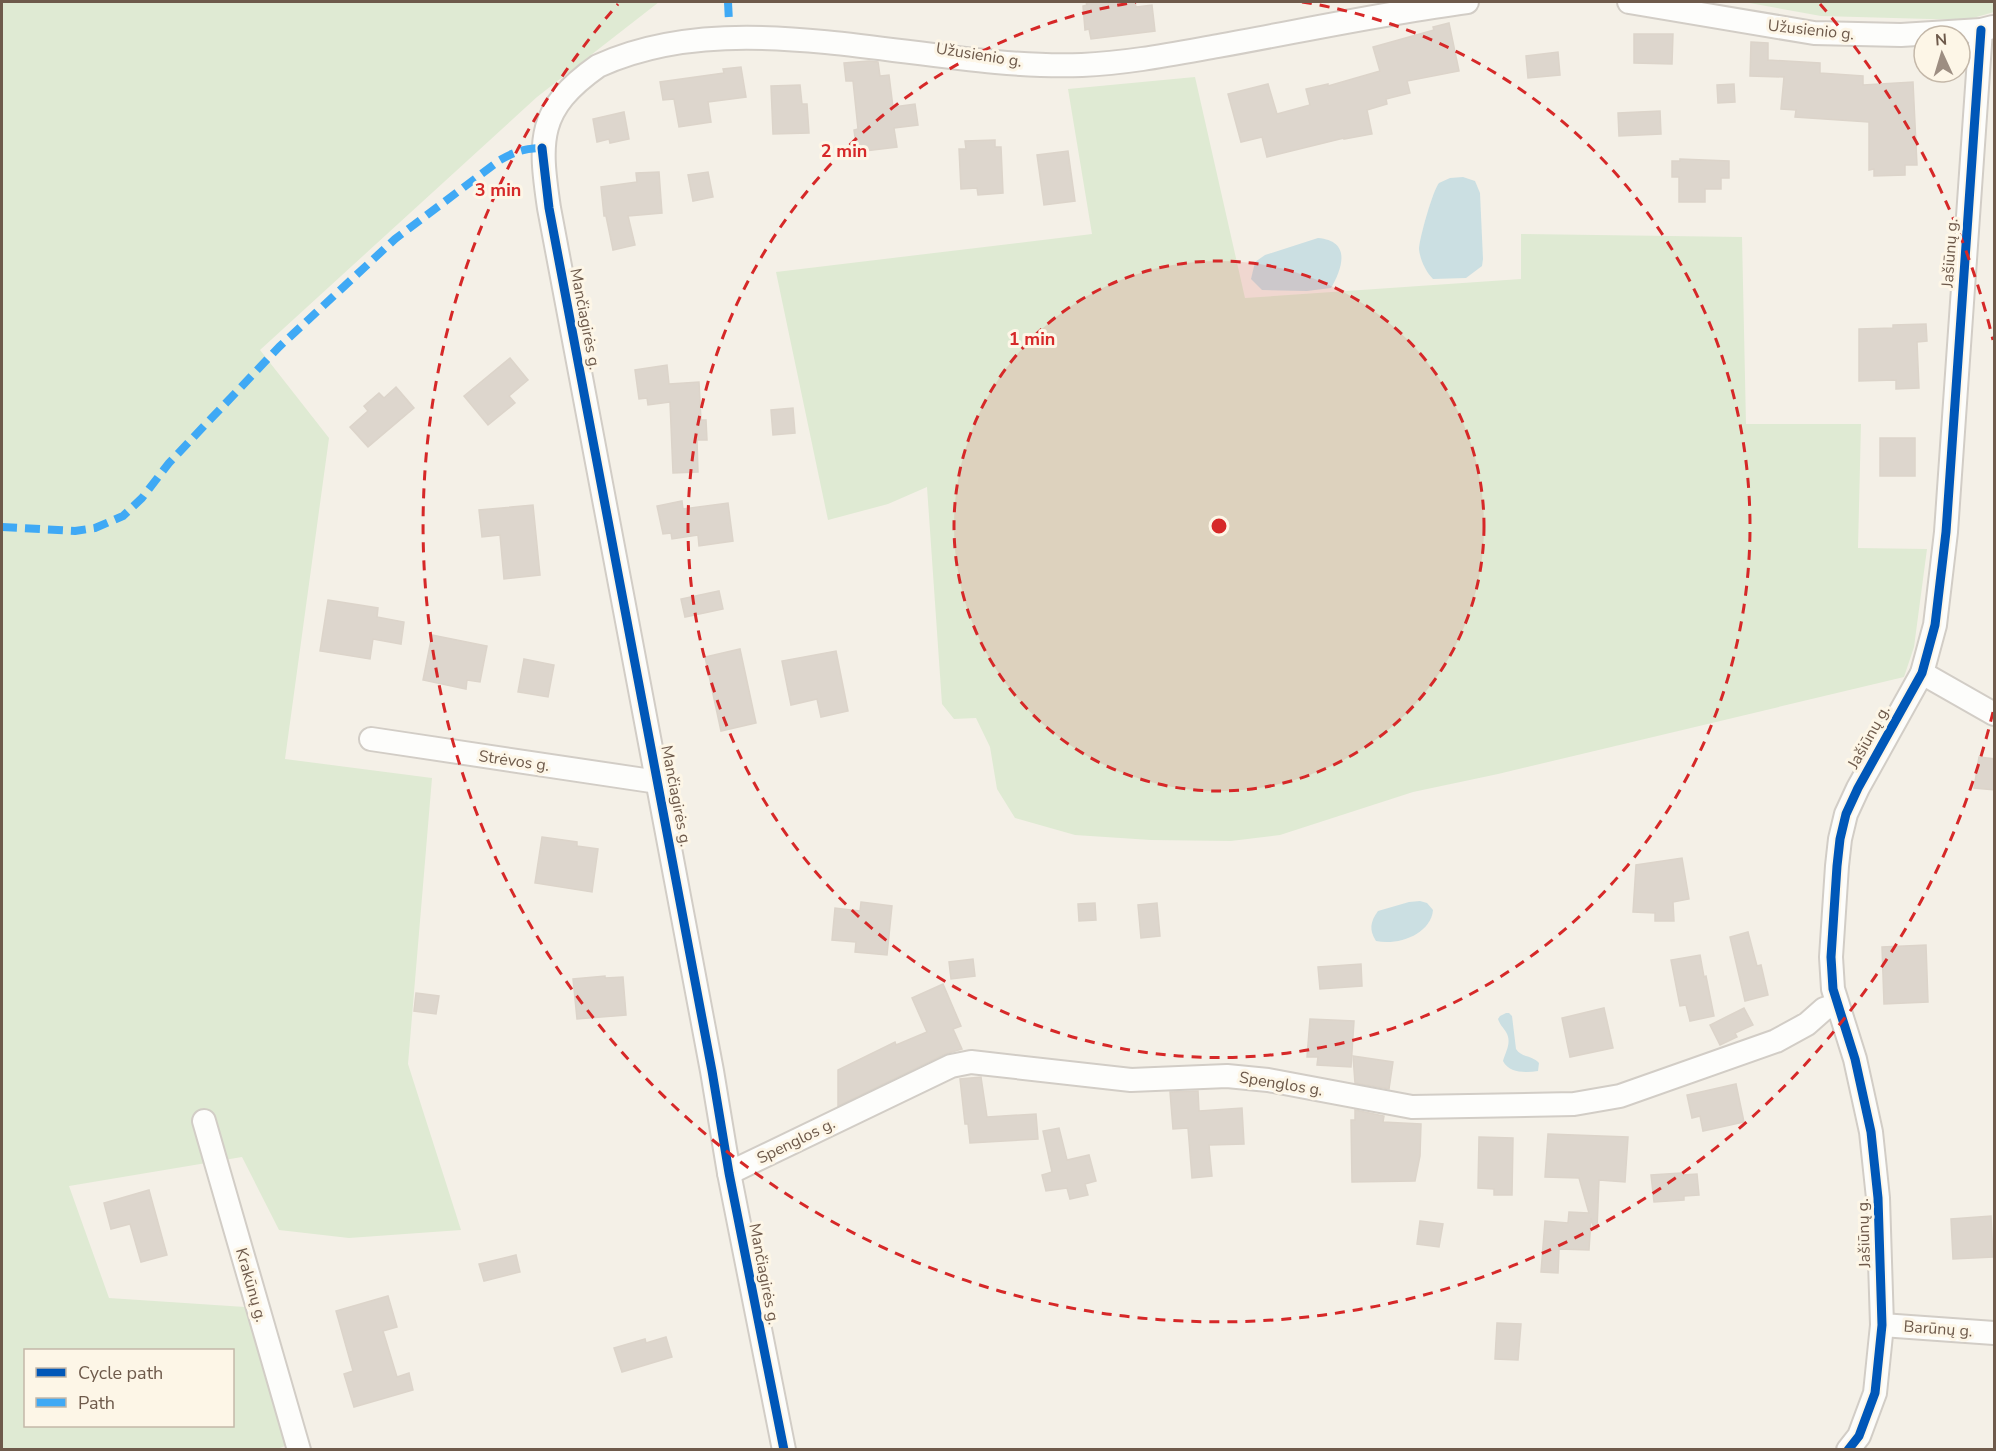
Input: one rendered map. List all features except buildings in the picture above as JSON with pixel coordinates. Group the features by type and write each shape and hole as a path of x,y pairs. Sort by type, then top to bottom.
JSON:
{"street":[{"name":"Užusienio g.","path":"542,148 546,128 553,112 567,92 591,71 611,57 651,39 693,27 729,22 765,23 824,29 1015,62 1081,65 1148,58 1467,2"},
{"name":"Užusienio g.","path":"1629,2 1814,33 1901,35 1988,29"},
{"name":"Jašiūnų g.","path":"1848,1449 1859,1436 1875,1393 1882,1325 1878,1198 1871,1132 1855,1059 1836,1005 1833,989 1832,946 1837,866 1846,814 1863,778 1922,673 1935,625 1946,532 1988,29"},
{"name":"Mančiagirės g.","path":"542,148 549,208 712,1071 729,1173 784,1449"},
{"path":"1922,673 1995,714"},
{"name":"Strėvos g.","path":"370,739 658,782"},
{"name":"Spenglos g.","path":"729,1173 951,1066 972,1062 1131,1080 1227,1076 1268,1080 1412,1107 1574,1104 1620,1096 1776,1041 1807,1024 1824,1009 1836,1005"},
{"name":"Krakūnų g.","path":"204,1121 299,1449"},
{"name":"Barūnų g.","path":"1882,1325 1995,1333"}],"green space":[{"path":"2,2 659,2 537,97 260,350 329,438 285,759 432,778 408,1064 461,1230 349,1238 279,1230 242,1157 69,1186 109,1298 245,1307 288,1445 274,1450 2,1450"},
{"path":"1744,2 1994,2 1994,12 1966,20 1821,16"},
{"path":"1195,77 1245,298 1521,279 1521,234 1742,237 1746,424 1861,424 1858,548 1927,549 1914,647 1904,677 1498,774 1413,792 1280,835 1231,841 1151,840 1075,835 1015,818 997,789 990,747 976,718 954,719 942,704 927,487 888,504 828,520 776,272 1092,234 1068,89"}],"shaded area":[{"path":"1463,177 1475,181 1480,193 1482,266 1466,278 1433,279 1421,257 1419,249 1421,235 1439,183 1450,178"},
{"path":"1318,238 1329,240 1340,250 1341,264 1331,288 1307,291 1262,290 1251,279 1255,262 1265,255"},
{"path":"1420,901 1427,903 1433,910 1431,918 1420,932 1394,942 1376,941 1371,926 1378,911"},
{"path":"1506,1013 1512,1016 1516,1049 1539,1063 1538,1071 1513,1070 1503,1061 1508,1039 1498,1019"}],"marked path":[{"path":"728,2 729,22"},
{"path":"2,527 75,531 95,528 123,516 142,498 169,463 279,347 395,239 500,160 520,151 542,148"}],"cycle path":[{"path":"1848,1450 1859,1436 1875,1393 1882,1325 1878,1198 1871,1132 1855,1059 1833,989 1831,957 1837,866 1846,814 1922,673 1935,625 1946,532 1981,30"},
{"path":"542,148 549,208 712,1071 729,1173 784,1450"}]}
